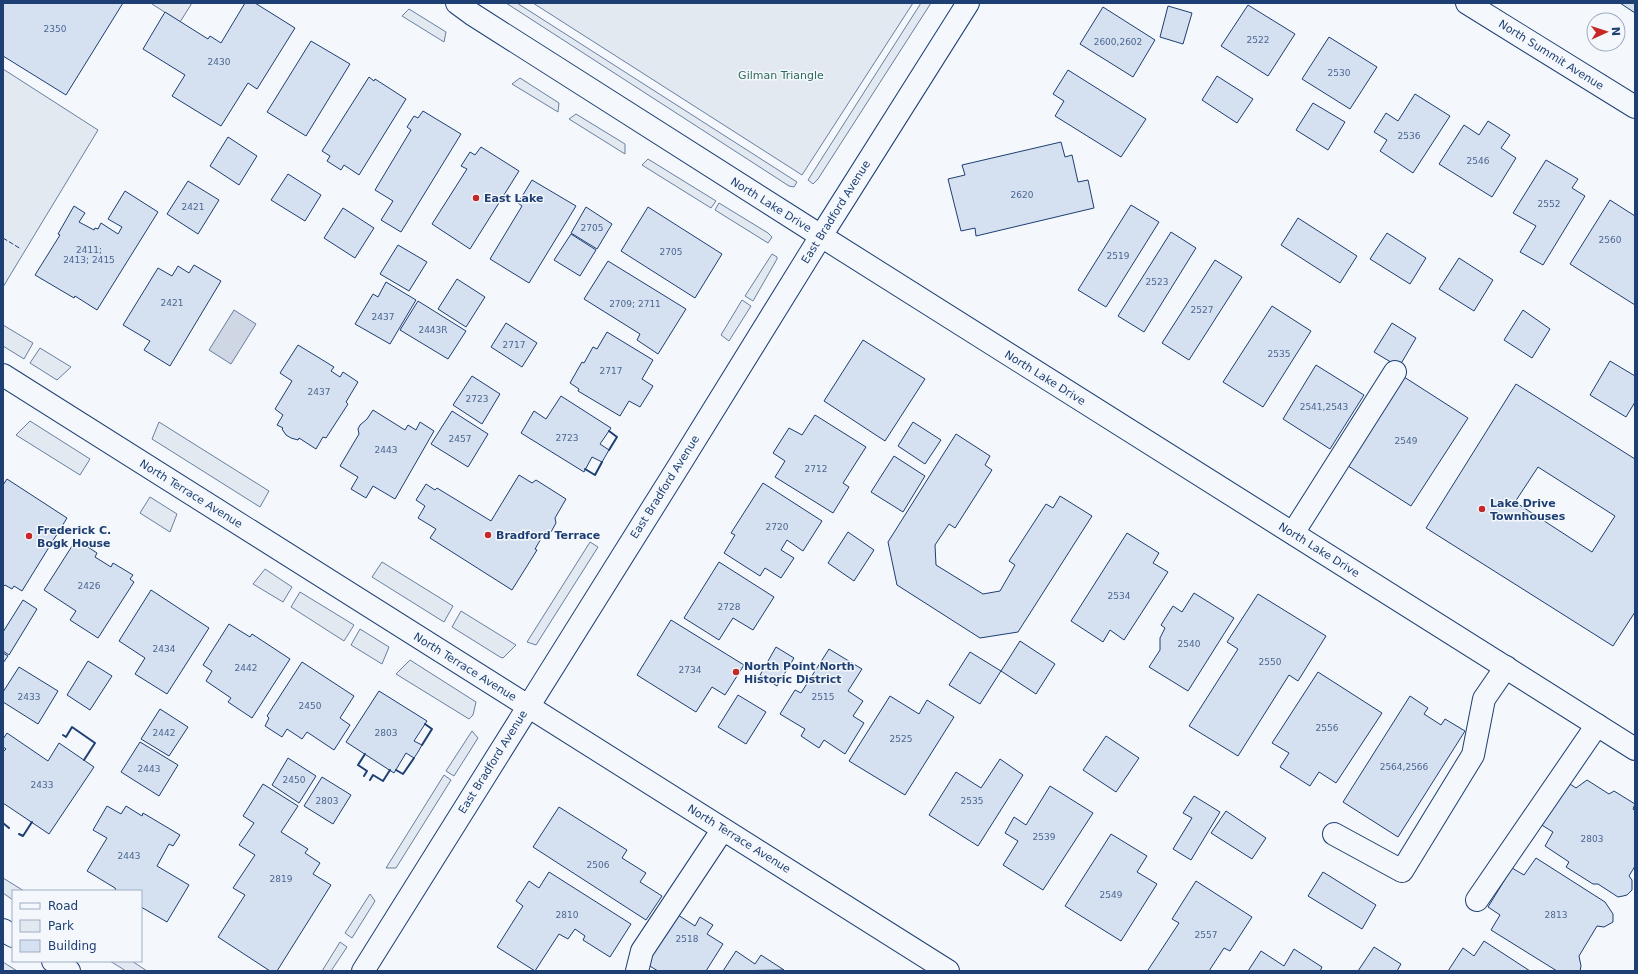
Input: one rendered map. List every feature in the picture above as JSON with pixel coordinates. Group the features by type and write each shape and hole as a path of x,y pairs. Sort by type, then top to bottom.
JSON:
{"street":[{"name":"North Lake Drive","path":"457,3 820,236 1635,749"},
{"name":"East Bradford Avenue","path":"362,971 820,236 968,3"},
{"name":"North Summit Avenue","path":"1467,3 1635,107"},
{"path":"1293,533 1395,372"},
{"name":"North Terrace Avenue","path":"3,375 948,971"},
{"path":"1334,834 1402,871 1473,755 1484,699 1506,667"},
{"path":"1477,900 1597,725"},
{"path":"637,971 642,951 723,829"},
{"path":"3,930 12,935"},
{"path":"55,962 69,971"}],"green space":[{"path":"506,3 517,3 797,182 794,187 789,186"},
{"name":"Gilman Triangle","path":"533,3 913,3 802,175"},
{"path":"921,3 931,3 818,179 813,184 808,180"},
{"path":"409,9 446,32 444,42 402,16"},
{"path":"3,69 98,130 3,287"},
{"path":"520,78 559,103 558,112 512,84"},
{"path":"576,114 625,144 625,154 569,119"},
{"path":"648,159 716,201 711,208 642,165"},
{"path":"719,203 768,233 772,237 768,243 715,210"},
{"path":"772,254 777,257 777,259 753,301 745,296"},
{"path":"742,300 751,306 729,341 721,335"},
{"path":"3,325 33,343 24,359 3,346"},
{"path":"40,348 71,367 57,380 30,363"},
{"path":"30,421 90,459 80,475 16,435"},
{"path":"159,422 269,491 260,507 152,439"},
{"path":"150,497 177,514 170,532 140,513"},
{"path":"590,542 598,547 536,645 527,642"},
{"path":"382,562 453,606 444,622 372,577"},
{"path":"265,569 292,587 283,602 253,584"},
{"path":"300,592 354,625 344,641 291,607"},
{"path":"461,611 516,645 503,658 500,657 452,627"},
{"path":"360,629 389,647 382,664 351,645"},
{"path":"410,660 476,702 473,715 469,719 396,674"},
{"path":"472,731 478,738 454,776 446,771"},
{"path":"444,775 451,780 396,868 386,868"},
{"path":"3,878 22,890 12,890 12,899 3,893"},
{"path":"370,894 375,901 352,938 345,933"},
{"path":"340,942 347,947 331,971 322,971"},
{"path":"3,962 17,971 3,971"},
{"path":"112,962 134,962 147,971 126,971"}],"shaded area":[{"path":"192,3 180,22 152,4"},
{"path":"234,310 256,324 231,364 209,350"}],"building":[{"path":"3,3 123,3 66,95 3,56"},
{"path":"245,3 255,3 295,28 257,89 248,83 221,126 172,96 185,75 143,49 165,12 208,39 210,36 221,43"},
{"path":"1620,3 1635,3 1635,13"},
{"path":"1248,5 1295,34 1268,76 1221,46"},
{"path":"1168,6 1192,13 1183,44 1160,37"},
{"path":"1103,7 1155,40 1133,77 1080,44"},
{"path":"1329,37 1377,67 1350,109 1302,79"},
{"path":"311,41 350,64 306,136 267,112"},
{"path":"1068,70 1146,119 1121,157 1055,116 1064,101 1053,94"},
{"path":"1217,76 1253,99 1237,123 1202,100"},
{"path":"369,77 374,81 375,79 406,99 359,175 344,165 341,170 327,161 330,156 322,151"},
{"path":"1415,94 1450,116 1413,173 1380,151 1387,140 1374,132 1386,113 1398,121"},
{"path":"1313,103 1345,122 1328,150 1296,130"},
{"path":"423,111 461,134 401,232 381,220 393,201 375,190 411,130 407,127 414,116 418,118"},
{"path":"1488,121 1510,135 1501,148 1516,158 1492,197 1439,164 1464,125 1479,135"},
{"path":"228,137 257,156 239,185 210,166"},
{"path":"1061,142 1065,157 1072,155 1078,182 1088,180 1094,208 976,236 975,228 961,231 948,179 965,175 962,165"},
{"name":"East Lake","path":"481,147 519,171 470,249 432,224 467,169 461,166 470,152 475,155"},
{"path":"1546,160 1578,179 1572,188 1585,196 1543,265 1520,252 1536,226 1513,213"},
{"path":"288,174 321,195 305,221 271,200"},
{"path":"532,180 576,206 529,283 490,259 522,206 518,203"},
{"path":"188,181 219,200 198,234 167,214"},
{"path":"125,191 158,212 97,310 75,296 74,298 35,275 60,235 58,234 74,206 85,213 79,222 94,230 95,228 98,229 101,223 118,234 122,227 108,219"},
{"path":"1610,200 1635,216 1635,305 1570,264"},
{"path":"1131,205 1159,222 1106,307 1078,290"},
{"path":"586,207 612,224 597,249 571,233"},
{"path":"648,207 722,254 695,298 621,251"},
{"path":"343,208 374,228 355,258 324,238"},
{"path":"1298,218 1357,256 1340,283 1281,245"},
{"path":"1171,232 1196,248 1144,332 1118,316"},
{"path":"1387,233 1426,258 1410,284 1370,259"},
{"path":"571,234 596,250 580,276 554,260"},
{"path":"398,245 427,262 409,291 380,274"},
{"path":"1459,258 1493,280 1474,311 1439,289"},
{"path":"1215,260 1242,277 1189,360 1162,343"},
{"path":"608,261 686,309 658,354 637,340 640,334 584,299"},
{"path":"194,265 221,281 170,366 144,350 150,341 123,325 158,268 172,276 178,266 189,273"},
{"path":"457,279 485,297 466,327 438,309"},
{"path":"386,282 416,300 390,344 355,324 373,294 378,297"},
{"path":"418,301 466,331 448,359 400,330"},
{"path":"1272,306 1311,331 1263,407 1223,382"},
{"path":"1523,310 1550,329 1532,358 1504,340"},
{"path":"506,323 537,343 522,367 491,347"},
{"path":"1392,323 1416,338 1399,367 1374,352"},
{"path":"607,332 653,360 642,379 653,386 640,407 629,401 620,416 578,391 579,389 570,383 582,362 584,363 593,347 597,349"},
{"path":"863,340 925,379 885,441 824,401"},
{"path":"298,345 334,367 331,371 340,377 343,372 358,382 346,402 348,404 326,438 323,437 316,449 299,438 298,440 286,435 282,429 283,428 277,425 283,415 275,409 292,381 280,373"},
{"path":"1610,361 1635,376 1635,402 1626,417 1590,395"},
{"path":"1316,365 1364,395 1330,449 1283,419"},
{"path":"1401,375 1468,418 1411,506 1345,464"},
{"path":"472,376 500,394 482,424 453,405"},
{"name":"Lake Drive Townhouses","path":"1516,384 1635,459 1635,612 1613,646 1426,528","holes":["1538,467 1615,516 1592,552 1515,502"]},
{"path":"561,396 611,428 600,444 609,450 602,462 592,457 584,472 521,433 534,411 546,419"},
{"path":"373,410 405,430 408,425 416,430 420,422 434,431 395,499 373,486 366,498 351,489 358,477 340,466 359,434 358,429 360,425 367,419"},
{"path":"452,411 488,434 468,467 431,444"},
{"path":"815,415 866,447 843,483 849,487 833,513 775,477 785,461 773,453 789,428 802,435"},
{"path":"913,422 941,440 925,464 898,446"},
{"path":"956,434 990,456 985,465 992,470 955,528 949,524 935,545 936,565 983,594 1000,591 1015,565 1009,561 1046,504 1053,508 1060,496 1092,516 1018,632 980,638 897,585 888,542"},
{"path":"894,456 925,476 903,512 871,492"},
{"name":"Bradford Terrace","path":"519,475 532,483 536,480 566,499 555,518 556,523 551,532 545,532 535,549 537,550 512,590 430,538 436,529 418,518 425,506 416,500 426,484 435,490 437,488 491,521"},
{"name":"Frederick C. Bogk House","path":"7,479 67,518 22,591 14,586 12,589 5,585 3,587 3,485"},
{"path":"763,483 822,521 803,551 787,540 781,550 794,558 781,578 765,568 760,576 724,553 735,535 731,533"},
{"path":"848,532 874,550 854,581 828,563"},
{"path":"1127,533 1159,553 1153,563 1168,572 1124,640 1110,630 1103,642 1071,621"},
{"path":"79,541 97,553 95,557 111,567 113,563 133,575 130,579 134,582 98,638 70,620 76,611 44,590 74,543 76,545"},
{"path":"719,562 774,597 753,630 733,618 719,640 684,618"},
{"path":"151,590 209,628 167,694 135,674 145,658 119,641"},
{"path":"1194,593 1234,618 1188,691 1149,667 1160,650 1160,638 1165,628 1161,625 1173,606 1182,612"},
{"path":"1258,594 1326,636 1298,681 1289,675 1238,756 1189,726 1238,649 1227,642"},
{"path":"23,600 37,609 9,655 3,651 3,632"},
{"path":"671,620 744,665 725,695 712,687 696,712 637,675"},
{"path":"229,624 250,637 252,634 290,659 252,718 228,702 231,698 206,681 212,671 203,665"},
{"path":"1020,641 1055,664 1036,694 1001,671"},
{"path":"776,647 794,658 777,686 760,675"},
{"path":"829,649 862,669 848,691 863,701 853,716 864,723 845,754 824,740 819,748 801,736 805,729 780,714 795,690 801,693"},
{"path":"970,652 1001,671 980,704 949,685"},
{"path":"3,653 8,656 3,663"},
{"path":"88,661 112,676 90,710 67,695"},
{"path":"302,662 354,696 340,718 350,725 334,750 307,732 302,739 287,729 282,737 265,726 269,718 267,716"},
{"path":"19,667 58,691 38,724 3,702 3,692"},
{"path":"1318,672 1382,713 1336,783 1319,772 1310,786 1280,767 1289,753 1272,743"},
{"path":"379,691 427,721 414,741 422,745 418,752 414,758 406,753 394,773 346,742"},
{"path":"738,695 766,712 746,744 718,727"},
{"path":"890,696 919,714 927,700 954,717 905,795 849,761"},
{"path":"1410,696 1428,708 1424,714 1441,725 1445,719 1465,731 1398,837 1343,802"},
{"path":"160,709 188,727 169,756 141,739"},
{"path":"7,733 48,761 59,743 94,767 49,834 3,803 3,752 6,749 3,747 3,739"},
{"path":"1106,736 1139,758 1116,792 1083,770"},
{"path":"140,742 178,765 159,796 121,772"},
{"path":"288,758 316,776 299,803 272,785"},
{"path":"1000,759 1023,775 978,846 929,815 956,772 981,788"},
{"path":"322,777 351,795 333,824 304,806"},
{"path":"1587,780 1609,794 1614,791 1635,804 1633,809 1635,811 1635,866 1629,876 1632,880 1632,890 1627,895 1618,897 1598,884 1593,884 1566,867 1569,862 1545,846 1553,832 1540,824 1567,782 1576,788"},
{"path":"263,784 298,806 281,832 308,849 305,853 320,863 313,874 331,885 277,971 270,971 218,937 245,895 233,888 255,855 239,845 254,823 243,816"},
{"path":"1050,786 1093,813 1043,890 1003,865 1018,841 1005,833 1014,817 1026,825"},
{"path":"1194,796 1220,812 1191,860 1173,849 1192,818 1183,813"},
{"path":"107,806 121,814 126,806 142,816 143,813 180,835 173,846 169,844 157,866 189,885 167,922 142,908 142,890 116,890 115,888 87,871 107,838 93,830"},
{"path":"559,807 627,850 622,858 646,873 640,882 662,896 646,920 533,847"},
{"path":"1226,811 1266,838 1252,859 1211,833"},
{"path":"1111,834 1147,856 1137,872 1157,884 1121,941 1065,906"},
{"path":"1536,858 1605,902 1613,914 1613,922 1604,927 1597,926 1579,956 1581,966 1580,971 1557,971 1491,930 1500,915 1488,907 1512,868 1524,875"},
{"path":"549,872 631,924 610,957 583,940 585,936 575,929 568,939 559,934 535,971 497,947 523,906 516,901 529,881 539,888"},
{"path":"1323,872 1376,905 1362,929 1308,896"},
{"path":"1196,881 1252,917 1230,951 1224,948 1209,971 1148,970 1179,923 1172,919"},
{"path":"675,913 695,926 700,917 713,925 707,934 723,944 706,971 658,971 643,962"},
{"path":"1484,941 1530,971 1448,971 1463,948 1474,956"},
{"path":"1374,947 1401,964 1397,971 1358,971"},
{"path":"1294,949 1322,967 1320,971 1248,971 1261,951 1284,966"},
{"path":"736,951 755,964 761,955 784,970 723,971"}],"fence":[{"path":"3,238 21,249"}],"wall":[{"path":"609,431 617,437 609,450"},
{"path":"585,469 595,475 602,462"},
{"path":"422,745 432,729 425,724"},
{"path":"63,735 66,737 72,727 95,743 84,760"},
{"path":"364,776 367,771 358,765 365,754"},
{"path":"396,770 403,774 414,758"},
{"path":"370,780 373,775 383,781 390,770"},
{"path":"19,834 23,836 32,822"},
{"path":"3,823 9,828"}],"place":[{"name":"East Lake","path":"476,198"},
{"name":"Lake Drive Townhouses","path":"1482,509"},
{"name":"Bradford Terrace","path":"488,535"},
{"name":"Frederick C. Bogk House","path":"29,536"},
{"name":"North Point North Historic District","path":"736,672"}]}
